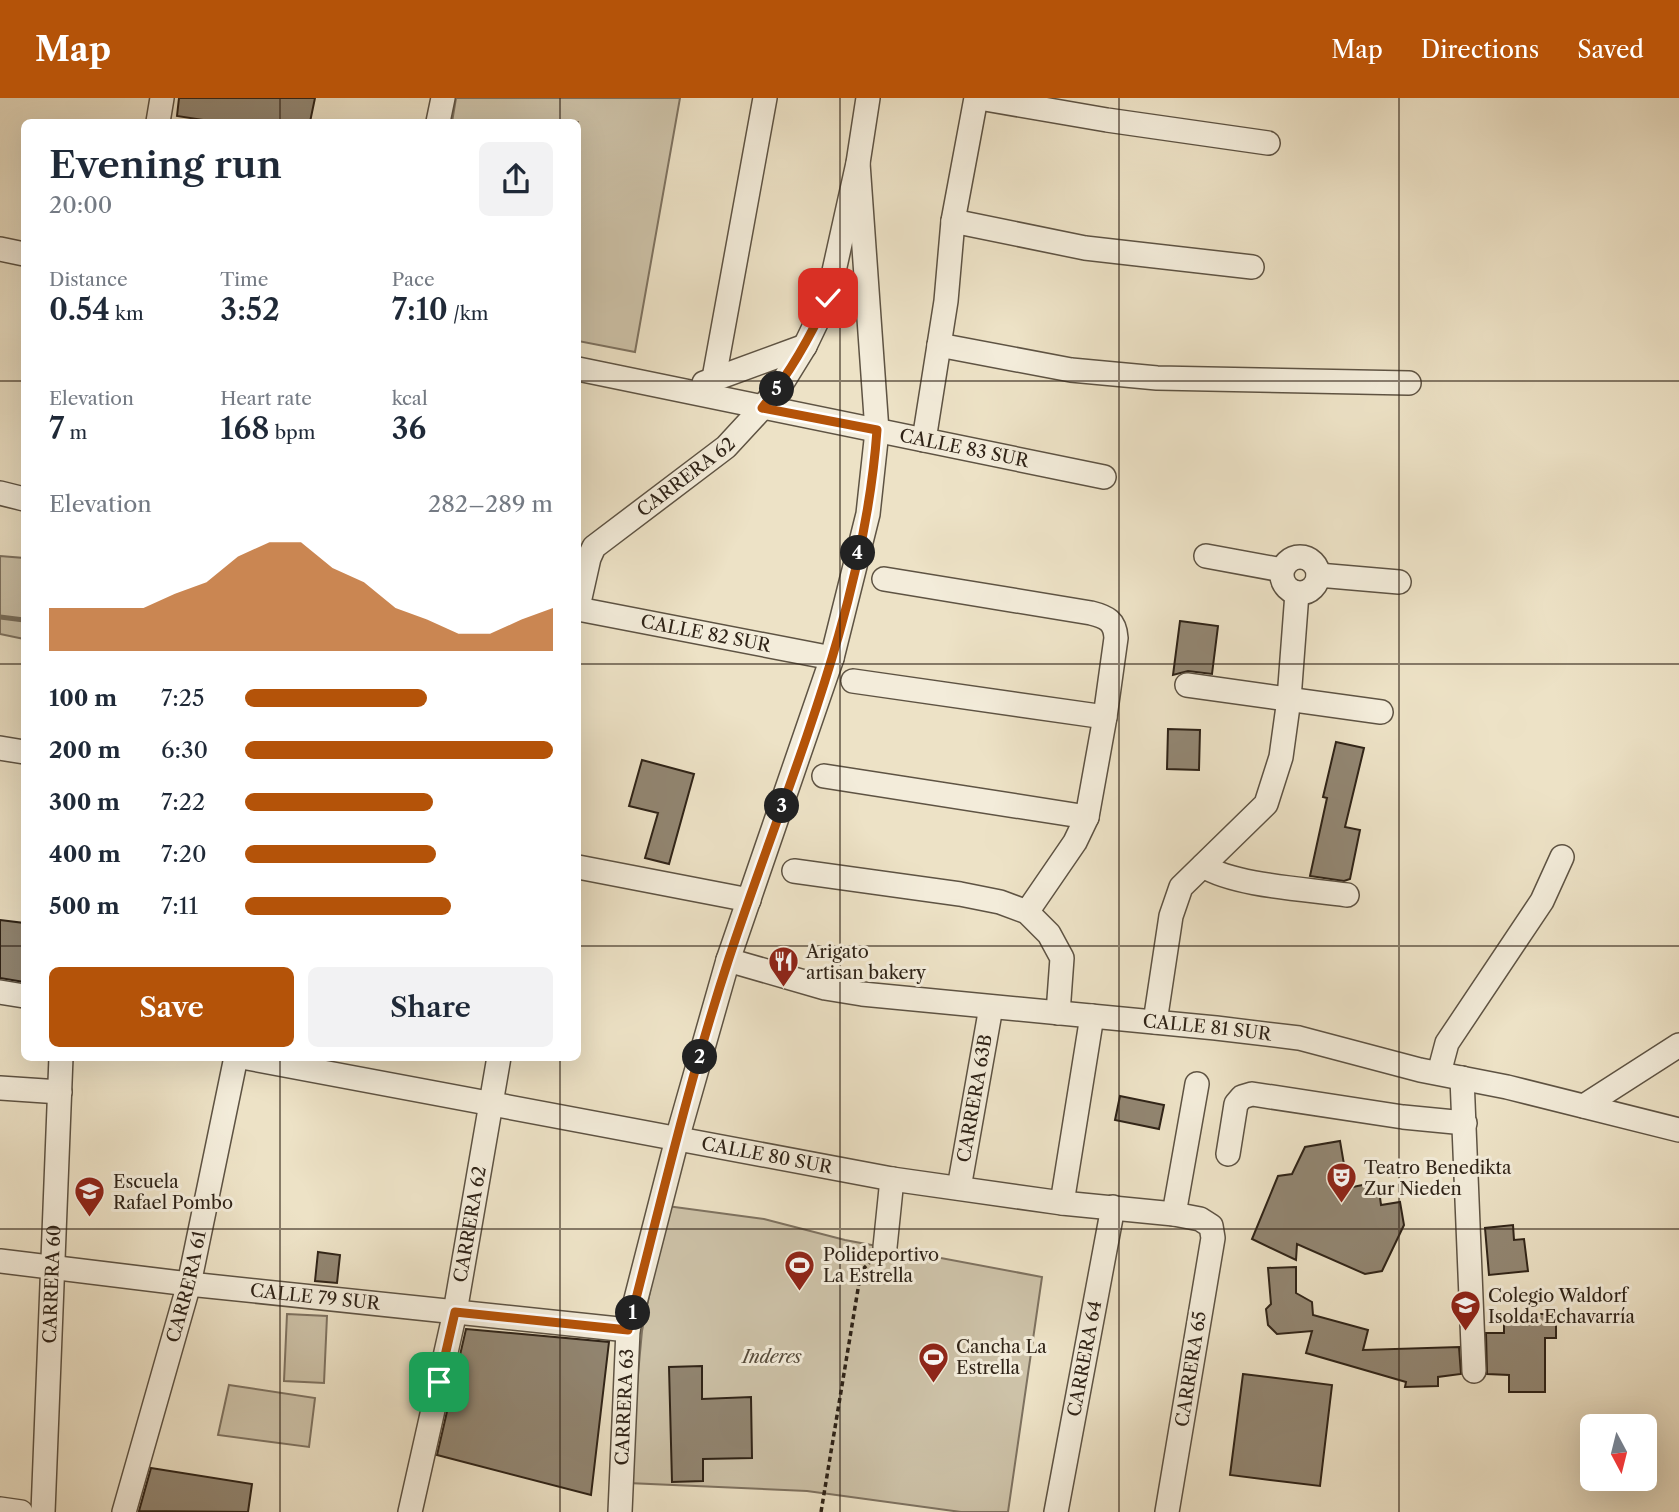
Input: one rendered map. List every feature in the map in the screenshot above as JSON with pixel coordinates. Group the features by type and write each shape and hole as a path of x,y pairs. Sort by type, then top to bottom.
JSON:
{"street":[{"path":"439,119 443,98"},
{"path":"715,378 765,98"},
{"name":"CARRERA 62","path":"581,594 594,547 726,447 762,408 806,346 828,298 858,163 868,98"},
{"path":"924,440 946,301 953,221 977,98 1268,143"},
{"name":"CARRERA 63","path":"620,1512 628,1330 677,1139 728,960 832,658 868,514 877,430 858,163"},
{"path":"953,221 1085,248 1252,267"},
{"path":"0,249 21,253"},
{"path":"939,345 1070,370 1157,378 1409,383"},
{"path":"685,392 715,378 806,346"},
{"name":"CALLE 83 SUR","path":"581,370 1104,477"},
{"path":"0,493 21,498"},
{"path":"1206,556 1282,570"},
{"path":"1302,557 1313,563 1318,575 1312,588 1297,593 1284,585 1282,570 1290,560 1302,557"},
{"path":"1318,575 1399,582"},
{"path":"884,579 1105,617 1115,628 1116,638 1105,717 1087,817 1075,842 1027,912"},
{"path":"1155,1022 1171,916 1181,887 1266,804 1281,757 1289,699 1297,593"},
{"name":"CALLE 82 SUR","path":"581,609 832,658"},
{"path":"853,681 1105,717"},
{"path":"1187,685 1381,712"},
{"path":"0,748 21,752"},
{"path":"824,776 1087,817"},
{"path":"1439,1073 1447,1043 1542,901 1562,857"},
{"path":"1203,866 1217,874 1235,878 1346,895"},
{"path":"581,868 749,900"},
{"path":"794,871 960,894 1000,902 1027,912 1049,934 1062,958 1058,1013"},
{"name":"CALLE 81 SUR","path":"728,960 825,988 890,998 1299,1038 1679,1130"},
{"path":"0,992 21,996"},
{"name":"CARRERA 63B","path":"959,1188 991,1007"},
{"path":"1062,1203 1092,1016"},
{"path":"1584,1106 1679,1045"},
{"name":"CARRERA 60","path":"43,1512 61,1061"},
{"name":"CARRERA 61","path":"124,1512 189,1284 235,1061"},
{"name":"CALLE 80 SUR","path":"263,1061 892,1179 1062,1203 1174,1214 1200,1219 1211,1226"},
{"name":"CARRERA 62","path":"410,1512 455,1312 498,1061"},
{"path":"1462,1078 1474,1371"},
{"path":"1174,1214 1197,1084"},
{"path":"0,1088 60,1091"},
{"path":"1228,1154 1236,1104 1241,1097 1252,1094 1403,1117 1465,1123"},
{"path":"885,1247 892,1179"},
{"name":"CARRERA 64","path":"1056,1512 1113,1207"},
{"name":"CARRERA 65","path":"1167,1512 1213,1238 1211,1226"},
{"name":"CALLE 79 SUR","path":"0,1261 189,1284 628,1330"},
{"path":"0,1509 21,1512"}],"path":[{"path":"821,1512 861,1271 885,1247"}],"green space":[{"path":"456,98 680,98 635,352 581,342 581,119 452,119"},
{"path":"0,556 21,558 21,638 0,634"},
{"name":"Inderes","path":"667,1206 764,1219 845,1240 1042,1277 1008,1512 961,1512 807,1491 628,1483 642,1331"},
{"path":"287,1314 327,1316 324,1383 284,1381"},
{"path":"229,1385 315,1398 309,1447 218,1435"}],"building":[{"path":"179,98 315,98 311,119 196,119 177,116"},
{"path":"1180,621 1218,626 1212,674 1188,671 1173,675"},
{"path":"1168,729 1200,730 1199,770 1167,769"},
{"path":"1336,742 1364,748 1345,827 1360,830 1350,879 1344,881 1310,876 1327,798 1323,797"},
{"path":"642,760 694,774 669,864 645,858 658,813 629,806"},
{"path":"0,920 21,923 21,982 0,978"},
{"path":"1120,1096 1164,1105 1159,1129 1115,1120"},
{"path":"1340,1141 1348,1188 1367,1184 1379,1190 1381,1205 1400,1202 1404,1225 1382,1271 1365,1274 1297,1244 1296,1260 1252,1239 1278,1176 1292,1174 1305,1147"},
{"path":"1513,1225 1514,1240 1524,1239 1528,1271 1489,1275 1485,1228"},
{"path":"318,1252 340,1255 337,1283 315,1281"},
{"path":"1296,1267 1296,1293 1312,1302 1313,1315 1368,1330 1363,1350 1459,1347 1461,1374 1438,1377 1438,1386 1405,1387 1406,1382 1306,1353 1312,1331 1277,1334 1268,1325 1266,1309 1271,1304 1268,1268"},
{"path":"1504,1314 1556,1314 1556,1338 1545,1338 1545,1392 1509,1392 1509,1375 1487,1374 1486,1333 1504,1333"},
{"path":"466,1329 609,1342 591,1495 437,1455"},
{"path":"702,1366 702,1399 751,1397 752,1458 703,1459 703,1481 672,1482 669,1367"},
{"path":"1243,1374 1332,1385 1320,1486 1230,1475"},
{"path":"151,1468 252,1484 248,1512 139,1511"}],"waterway":[{"path":"0,617 21,620"}],"place":[{"name":"Arigato artisan bakery","path":"783,989"},
{"name":"Teatro Benedikta Zur Nieden","path":"1341,1205"},
{"name":"Escuela Rafael Pombo","path":"90,1219"},
{"name":"Polideportivo La Estrella","path":"800,1292"},
{"name":"Colegio Waldorf Isolda Echavarría","path":"1465,1333"},
{"name":"Cancha La Estrella","path":"933,1384"}],"route":[{"path":"439,1382 455,1312 628,1330 677,1139 728,960 832,658 868,514 877,430 762,408 806,346 828,298"}]}
